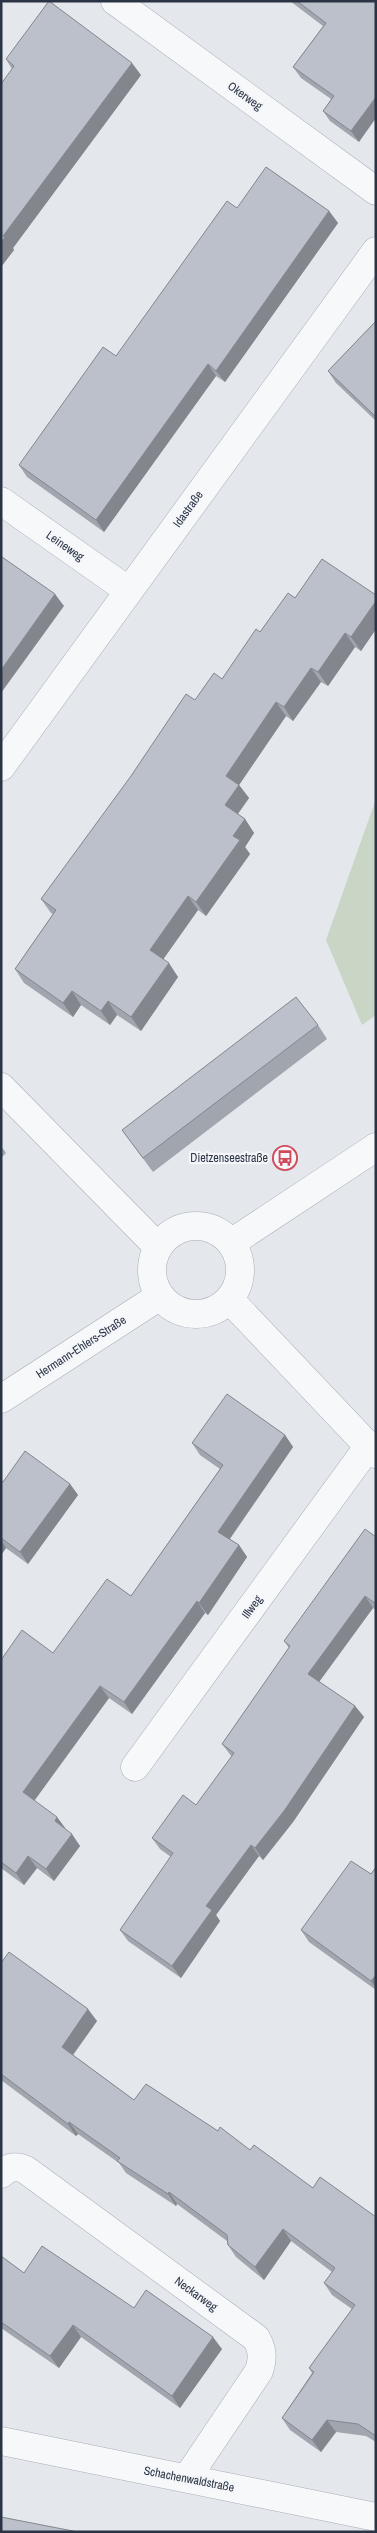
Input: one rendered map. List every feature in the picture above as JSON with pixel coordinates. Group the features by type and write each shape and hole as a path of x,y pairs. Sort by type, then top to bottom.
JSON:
{"street":[{"name":"Okerweg","path":"115,1 376,191"},
{"name":"Idastraße","path":"1,767 376,251"},
{"name":"Leineweg","path":"1,501 129,591"},
{"path":"1,1087 158,1247"},
{"path":"231,1243 376,1147"},
{"path":"187,1227 212,1229 231,1243 240,1266 235,1290 229,1299 218,1308 206,1313 181,1312 160,1296 154,1285 153,1259 158,1247 166,1238 187,1227"},
{"name":"Hermann-Ehlers-Straße","path":"1,1398 160,1296"},
{"path":"229,1299 372,1451"},
{"name":"Illweg","path":"135,1767 372,1451"},
{"name":"Neckarweg","path":"1,2174 9,2168 18,2167 26,2170 256,2338 261,2347 263,2360 259,2371 187,2478"},
{"name":"Schachenwaldstraße","path":"1,2441 376,2517"}],"green space":[{"path":"376,799 376,1015 362,1025 326,940"}],"building":[{"path":"49,1 132,63 3,236 5,237 1,242 1,84 14,66 6,59"},
{"path":"297,1 376,1 376,97 351,131 323,111 334,96 293,67 326,23"},
{"path":"266,167 329,211 216,371 208,364 96,520 19,465 103,347 116,356 227,201 237,208"},
{"path":"376,321 376,417 328,371"},
{"path":"1,558 55,594 1,670"},
{"path":"322,559 376,595 376,601 351,637 345,633 318,672 311,668 284,707 276,702 226,776 239,785 225,805 245,819 233,836 240,840 196,902 188,896 150,950 169,963 131,1017 108,1001 101,1011 72,991 63,1003 15,969 56,910 41,899 131,776 186,694 195,700 214,673 222,679 256,629 260,632 288,593 295,598"},
{"path":"296,997 318,1025 143,1158 122,1130"},
{"path":"227,1394 285,1435 218,1532 239,1545 199,1603 197,1601 124,1702 100,1686 23,1792 57,1817 55,1821 72,1834 46,1869 28,1856 16,1873 1,1862 1,1660 22,1630 53,1653 107,1579 131,1596 223,1465 192,1443"},
{"path":"25,1451 70,1484 20,1552 1,1538 1,1481 3,1482"},
{"path":"365,1529 376,1537 376,1604 365,1596 308,1674 355,1706 284,1811 255,1848 251,1845 206,1906 212,1910 172,1966 120,1930 173,1853 152,1838 183,1795 196,1805 234,1753 222,1744 290,1646 284,1641"},
{"path":"351,1861 371,1874 376,1867 376,1975 371,1981 301,1930"},
{"path":"9,1952 88,2009 62,2047 134,2100 146,2084 218,2131 220,2127 250,2150 254,2145 313,2188 320,2177 376,2217 376,2436 358,2424 327,2420 312,2440 282,2418 314,2372 309,2368 355,2305 324,2283 335,2268 283,2229 255,2267 228,2245 227,2235 169,2192 168,2194 117,2161 120,2158 69,2122 68,2124 1,2074 1,1963"},
{"path":"42,2246 134,2308 146,2290 213,2337 172,2396 73,2325 50,2356 1,2322 1,2256 24,2273"},
{"path":"1,2517 78,2532 1,2532"}],"place":[{"name":"Dietzenseestraße","path":"285,1158"}]}
